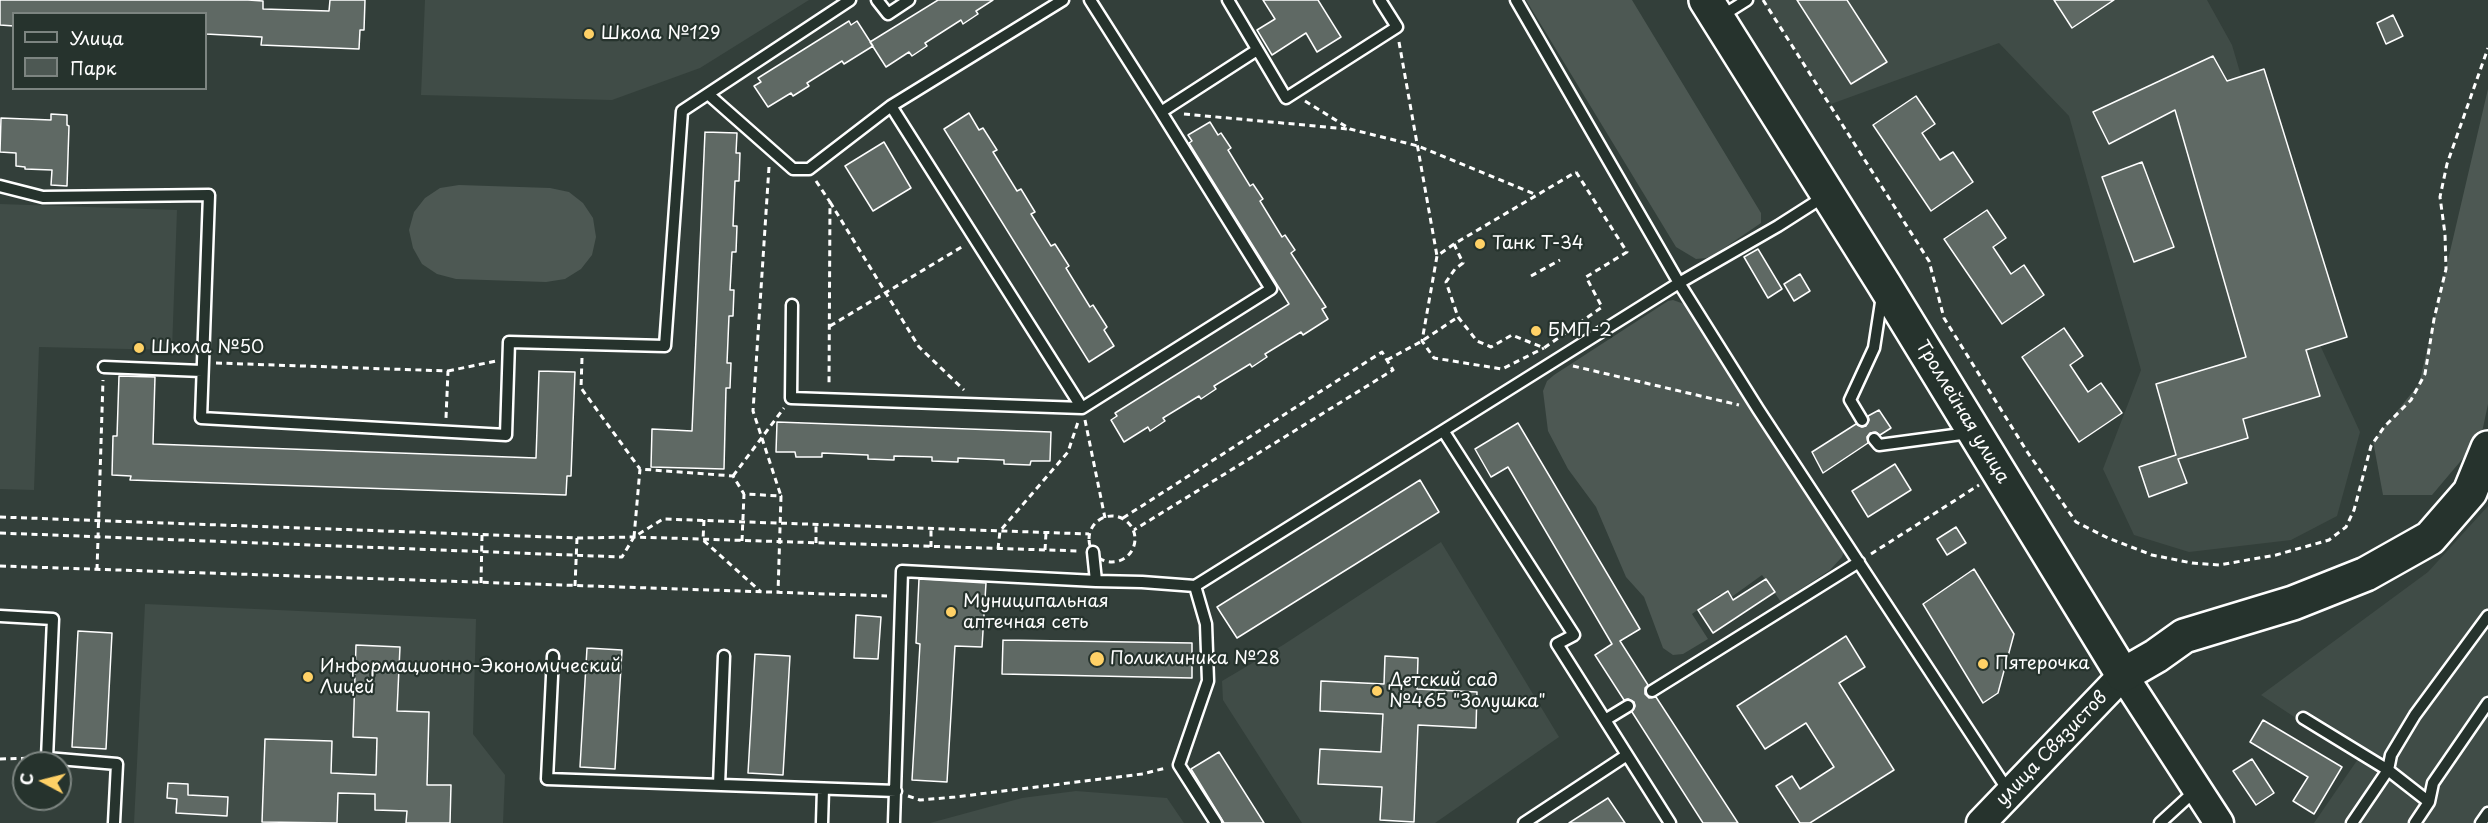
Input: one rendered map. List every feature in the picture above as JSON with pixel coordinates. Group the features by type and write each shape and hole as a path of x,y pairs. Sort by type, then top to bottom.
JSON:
{"main road":[{"name":"Троллейная улица","path":"1712,9 1884,284 2123,675 2219,823"},
{"path":"2123,675 2184,636 2293,603 2366,574 2430,538 2470,492 2488,448"},
{"name":"улица Связистов","path":"1981,823 2123,675"}],"lane":[{"path":"0,186 43,197 209,195 201,418 506,435 509,342 665,346 682,111 850,0"},
{"path":"877,0 888,14 909,0"},
{"path":"708,94 793,169 809,169 891,106 1062,0"},
{"path":"792,305 791,399 1082,408 1271,289 1090,0"},
{"path":"1228,0 1286,98 1396,27 1380,0"},
{"path":"1516,0 1678,283 2010,794"},
{"path":"1712,9 1747,0"},
{"path":"1161,112 1257,50"},
{"path":"891,106 1082,408"},
{"path":"894,823 902,571 1195,586 1444,432 1678,283 1778,226 1827,194"},
{"path":"1862,420 1850,400 1874,348 1884,284"},
{"path":"104,368 202,367"},
{"path":"1444,432 1574,635 1557,644 1670,823"},
{"path":"1874,439 1879,445 1975,432"},
{"path":"1093,552 1096,581"},
{"path":"1652,691 1859,562"},
{"path":"1195,586 1206,624 1208,681 1179,765 1216,823"},
{"path":"0,616 53,619 47,751"},
{"path":"2352,823 2388,770 2391,754 2415,715 2488,616"},
{"path":"553,656 547,779 896,791"},
{"path":"719,785 724,656"},
{"path":"2415,823 2429,802 2433,783 2488,703"},
{"path":"1605,720 1628,706"},
{"path":"2303,718 2388,770 2429,802"},
{"path":"1524,823 1627,756"},
{"path":"72,760 117,764 114,823"},
{"path":"822,823 824,789"},
{"path":"2160,823 2197,789"},
{"path":"2481,823 2488,813"}],"path":[{"path":"1763,0 1929,261 1944,318 2028,453 2076,522 2108,538 2152,555 2192,563 2236,562 2307,547 2329,540 2346,528 2354,510 2371,446 2384,427 2411,400 2425,374 2434,319 2446,269 2445,234 2440,197 2447,164 2488,48"},
{"path":"1396,27 1437,256"},
{"path":"1294,93 1350,129"},
{"path":"1161,112 1350,129 1418,146 1537,195"},
{"path":"770,149 753,411 781,496 778,593"},
{"path":"809,169 919,346 980,404"},
{"path":"1576,172 1627,252 1586,277 1602,307 1544,348 1512,335 1491,347 1477,341 1458,316 1446,282 1455,269 1463,263 1454,244 1576,172"},
{"path":"829,400 830,202"},
{"path":"830,326 976,239"},
{"path":"1532,276 1560,260"},
{"path":"1386,360 1422,341 1458,316"},
{"path":"0,533 622,557 634,537 640,469 581,388 582,344"},
{"path":"1123,518 1382,352 1392,370 1134,530"},
{"path":"202,367 448,371 508,359"},
{"path":"97,570 104,368"},
{"path":"446,431 448,371"},
{"path":"733,476 791,399"},
{"path":"1082,408 1105,518"},
{"path":"998,549 1000,531 1068,452 1082,408"},
{"path":"1859,562 2028,453"},
{"path":"640,469 733,476"},
{"path":"733,476 744,495 742,541"},
{"path":"744,495 781,496"},
{"path":"1109,516 1123,518 1134,530 1134,547 1124,560 1107,562 1093,552 1089,545 1089,534 1096,522 1109,516"},
{"path":"0,517 482,535 634,537 1093,552"},
{"path":"634,537 663,519 1089,534"},
{"path":"704,520 704,540 762,592"},
{"path":"816,524 816,543"},
{"path":"931,528 931,547"},
{"path":"1045,550 1046,533"},
{"path":"481,583 482,535"},
{"path":"575,586 577,538"},
{"path":"0,566 900,597"},
{"path":"896,791 920,800 1142,774 1179,765"}],"shaded area":[{"name":"Школа №129","path":"425,0 809,0 700,68 612,100 421,95"},
{"path":"1762,0 2207,0 2232,45 2320,345 2360,432 2337,516 2291,540 2189,552 2134,535 2103,469 2141,370 2069,116 1999,43 1831,104"},
{"name":"Школа №50","path":"0,204 177,210 172,350 39,347 34,490 0,489"},
{"path":"2488,506 2488,823 2314,823 2358,759 2261,695 2428,572"},
{"name":"Детский сад №465 \"Золушка\"","path":"1441,542 1559,737 1435,823 1302,823 1223,700 1222,681 1283,645"},
{"name":"Информационно-Экономический Лицей","path":"145,604 476,619 473,734 505,775 503,823 134,823"},
{"path":"1076,791 1167,798 1184,823 930,823 1022,798"}],"green space":[{"path":"1526,0 1632,0 1761,213 1761,223 1706,258 1696,259 1676,247"},
{"path":"2488,89 2488,404 2481,437 2432,495 2383,495 2373,441 2419,384"},
{"path":"459,185 550,188 569,192 583,203 593,218 596,237 592,255 581,269 565,279 546,282 456,279 437,274 422,264 413,248 409,230 414,212 425,198 440,188"},
{"path":"1673,300 1687,305 1845,549 1842,557 1830,570 1781,602 1762,575 1726,601 1720,594 1692,614 1708,639 1683,654 1673,655 1663,648 1644,597 1626,577 1596,507 1568,469 1548,431 1543,391 1547,381 1554,375 1668,301"}],"building":[{"path":"0,0 248,0 263,1 263,9 329,11 330,0 365,0 364,30 360,30 359,49 261,45 262,37 207,34 207,12 12,12 12,26 0,25"},
{"path":"938,0 993,0 976,11 978,14 963,24 961,20 925,43 927,46 912,56 909,52 886,67 870,42"},
{"path":"1263,0 1318,0 1341,37 1317,52 1306,33 1272,55 1257,30 1275,19"},
{"path":"1797,0 1847,0 1887,62 1851,84"},
{"path":"2054,0 2114,0 2072,28"},
{"path":"2393,15 2403,36 2386,44 2377,23"},
{"path":"849,21 851,25 857,21 873,46 844,64 842,61 807,83 809,86 793,96 791,93 768,107 754,86 761,82 758,78"},
{"path":"2213,56 2227,81 2264,69 2347,337 2306,350 2320,396 2243,419 2248,438 2178,459 2187,483 2149,497 2139,467 2176,455 2156,384 2246,357 2175,110 2109,144 2093,112"},
{"path":"1916,96 1935,124 1922,133 1940,160 1953,152 1973,182 1931,211 1873,125"},
{"path":"969,113 979,130 983,128 997,150 993,152 1017,191 1021,189 1035,212 1031,214 1051,246 1055,244 1069,266 1066,268 1090,307 1093,305 1107,327 1104,330 1114,346 1089,362 944,129"},
{"path":"51,114 67,115 69,126 67,186 51,185 52,170 25,169 25,167 16,166 16,153 0,152 1,118 51,120"},
{"path":"1210,122 1218,135 1221,133 1231,148 1228,150 1250,186 1253,184 1263,199 1260,201 1282,237 1285,235 1295,250 1291,253 1326,307 1322,309 1328,319 1303,335 1301,332 1265,354 1267,357 1252,367 1250,364 1214,386 1216,389 1201,399 1199,396 1163,418 1165,421 1150,431 1148,427 1124,442 1111,420 1117,416 1115,413 1289,304 1189,143 1192,141 1188,135"},
{"path":"705,132 737,133 736,153 740,153 739,181 735,181 733,226 737,226 736,252 732,252 730,290 734,290 733,316 729,316 727,363 731,363 730,388 726,388 724,469 651,467 652,429 692,431"},
{"path":"884,142 911,188 873,211 845,166"},
{"path":"2142,162 2174,247 2134,262 2102,177"},
{"path":"1987,210 2006,238 1993,247 2011,274 2024,265 2044,295 2002,324 1944,239"},
{"path":"1758,249 1782,289 1768,298 1744,257"},
{"path":"1800,274 1810,291 1794,301 1784,284"},
{"path":"2064,328 2083,356 2070,365 2088,392 2101,383 2122,413 2079,442 2022,357"},
{"path":"539,371 575,372 571,476 567,476 566,495 130,480 131,476 112,475 113,436 117,436 119,376 155,377 153,444 536,458"},
{"path":"1879,410 1891,428 1880,435 1876,432 1870,433 1867,437 1868,443 1823,473 1812,452 1856,424 1866,426 1868,416"},
{"path":"777,422 1051,432 1050,461 1031,461 1030,465 1004,464 1004,460 958,458 958,462 932,461 932,457 894,456 894,460 868,459 868,455 822,453 822,457 796,457 795,452 776,452"},
{"path":"1518,423 1640,629 1620,641 1648,685 1645,688 1645,694 1649,698 1656,697 1738,823 1703,823 1632,712 1634,702 1624,700 1595,655 1612,644 1508,467 1491,477 1475,449"},
{"path":"1895,464 1911,490 1868,517 1852,491"},
{"path":"1420,480 1439,512 1237,638 1217,607"},
{"path":"1956,527 1966,543 1947,555 1937,539"},
{"name":"Пятерочка","path":"1974,569 2014,634 1998,693 1983,703 1923,604"},
{"path":"919,579 986,583 982,647 955,646 947,782 912,780 920,644 916,643"},
{"path":"1766,579 1775,592 1713,633 1698,610 1728,591 1733,600"},
{"path":"856,615 881,617 878,659 854,658"},
{"path":"78,631 112,633 106,749 72,747"},
{"path":"1846,636 1865,667 1839,683 1894,770 1810,823 1800,823 1776,786 1792,776 1800,789 1834,767 1806,723 1765,749 1737,706"},
{"name":"Поликлиника №28","path":"1003,640 1192,643 1192,678 1002,674"},
{"path":"356,645 400,647 397,711 429,712 427,785 451,785 450,823 406,823 407,811 375,810 375,794 338,793 337,823 262,822 265,739 332,741 331,773 376,775 377,738 353,737"},
{"path":"587,648 622,650 615,769 580,767"},
{"path":"755,654 790,656 783,775 748,773"},
{"path":"1385,656 1418,658 1417,689 1477,692 1476,728 1418,725 1414,822 1380,820 1382,787 1318,784 1320,749 1381,752 1383,714 1320,711 1321,681 1384,684"},
{"path":"2263,720 2342,767 2314,814 2293,801 2308,777 2250,742"},
{"path":"1219,752 1264,823 1224,823 1191,769"},
{"path":"2252,759 2274,793 2256,805 2233,771"},
{"path":"168,783 188,784 188,795 228,797 227,816 176,813 177,799 167,798"},
{"path":"1608,798 1625,823 1569,823"}],"place":[{"name":"Школа №129","path":"589,34"},
{"name":"Танк Т-34","path":"1480,244"},
{"name":"БМП-2","path":"1536,331"},
{"name":"Школа №50","path":"139,348"},
{"name":"Муниципальная аптечная сеть","path":"951,612"},
{"name":"Поликлиника №28","path":"1097,659"},
{"name":"Пятерочка","path":"1983,664"},
{"name":"Информационно-Экономический Лицей","path":"308,677"},
{"name":"Детский сад №465 \"Золушка\"","path":"1377,691"}]}
